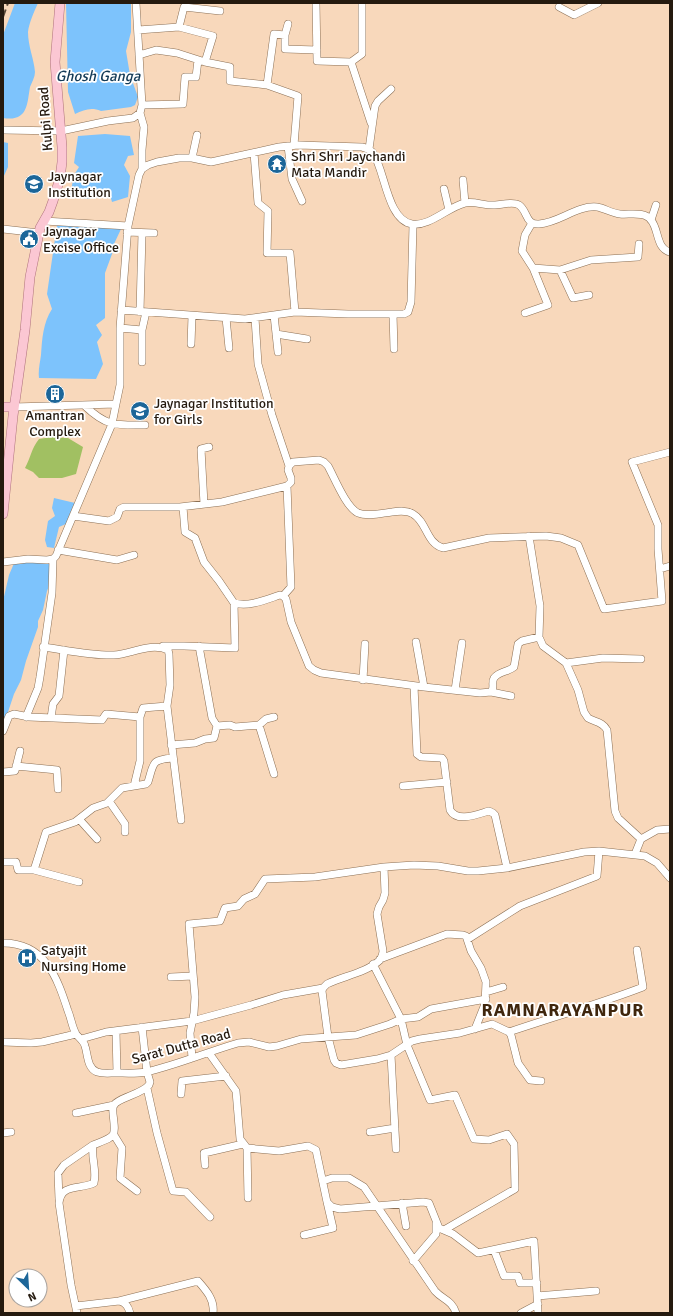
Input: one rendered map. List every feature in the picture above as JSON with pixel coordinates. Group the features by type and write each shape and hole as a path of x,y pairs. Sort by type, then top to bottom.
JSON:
{"main road":[{"name":"Kulpi Road","path":"3,514 30,277 39,233 49,212 60,178 62,147 55,62 60,3"},
{"path":"3,407 14,407"}],"street":[{"path":"26,717 38,688 52,593 53,559 112,424 120,385 120,328 127,229 139,175 142,169 144,128 140,113 142,105 136,3"},
{"path":"316,3 317,61 351,62 362,54 362,3"},
{"path":"559,6 574,15 598,3"},
{"path":"179,27 184,7 220,11"},
{"path":"288,24 285,50 317,50"},
{"path":"138,30 179,27 213,36 201,61 196,77 185,77 183,104 142,105"},
{"path":"267,85 274,34 286,35"},
{"path":"139,55 156,50 177,53 201,61 230,67 230,81 267,85 298,96 291,145 292,179 302,201"},
{"path":"351,62 372,125"},
{"path":"369,149 375,106 378,101 391,89"},
{"path":"3,130 61,131 108,120 133,118 140,113"},
{"path":"192,158 197,135"},
{"path":"142,169 157,162 179,158 192,158 211,162 291,145 308,144 362,147 369,149 373,153 391,202 397,214 405,222 413,224 431,220 465,203 491,205 515,203 519,205 532,224 548,222 592,207 598,207 618,214 639,214 647,216 652,220 660,244 663,248 670,252"},
{"path":"254,153 258,203 268,211 267,253 290,253 295,312"},
{"path":"463,180 465,203"},
{"path":"444,189 450,210"},
{"path":"652,220 656,205"},
{"path":"44,221 154,233"},
{"path":"121,310 245,319 295,312 404,314 408,312 410,308 413,224"},
{"path":"525,313 548,305 533,268 522,251 525,234 532,224"},
{"path":"3,229 39,233"},
{"path":"142,232 142,362"},
{"path":"533,268 560,270 591,260 638,257 639,244"},
{"path":"560,270 573,298 589,295"},
{"path":"393,314 394,349"},
{"path":"274,315 278,352"},
{"path":"191,344 192,316"},
{"path":"226,318 229,348"},
{"path":"73,516 109,521 117,517 120,509 124,507 183,507 235,500 287,486 291,482 288,470 289,466 272,415 258,364 254,318"},
{"path":"120,328 142,330"},
{"path":"276,334 307,339"},
{"path":"14,407 116,404"},
{"path":"85,406 100,419 112,424 145,425"},
{"path":"204,504 201,449 209,446"},
{"path":"289,466 293,462 319,460 324,462 328,466 346,500 352,508 359,513 368,514 402,511 412,512 418,517 431,541 437,546 443,548 493,537 529,536 554,536 578,545 604,609 662,601 658,525 632,462 670,452"},
{"path":"234,603 243,604 259,602 280,595 283,596 291,588 287,486"},
{"path":"44,647 113,655 157,646 235,648 234,603 204,562 195,538 185,532 183,507"},
{"path":"529,536 540,606 539,636 542,646 566,663 578,690 584,712 588,718 601,723 607,730 618,818 641,839"},
{"path":"58,550 117,560 134,555"},
{"path":"3,562 28,558 47,560 53,559"},
{"path":"660,568 670,566"},
{"path":"283,596 286,599 291,622 309,666 314,670 321,673 363,680 480,693 490,692 511,696"},
{"path":"490,692 493,688 493,680 496,676 514,667 518,644 522,641 539,636"},
{"path":"416,642 424,687"},
{"path":"455,690 462,643"},
{"path":"363,680 365,644"},
{"path":"157,646 168,650 170,654 170,685 167,706 172,758 181,820"},
{"path":"171,745 195,743 205,739 214,738 217,726 212,718 199,646"},
{"path":"51,718 53,704 59,696 64,650"},
{"path":"566,663 603,658 641,659"},
{"path":"414,686 417,754 421,758 442,758 445,766 450,810 452,815 458,817 489,811 493,812 495,815 507,868"},
{"path":"134,786 140,761 140,717 143,708 167,706"},
{"path":"3,731 11,715 14,714 26,717 102,720 106,714 140,717"},
{"path":"217,726 230,725 235,727 260,725 266,719 274,717"},
{"path":"260,725 274,774"},
{"path":"3,772 15,771 20,751"},
{"path":"34,870 46,832 71,825 90,810 104,805 122,788 146,784 148,782 153,764 156,761 160,759 172,758"},
{"path":"16,766 57,770 58,789"},
{"path":"403,786 447,782"},
{"path":"109,801 125,824 126,832"},
{"path":"79,819 97,839"},
{"path":"635,854 641,839 657,830 670,829"},
{"path":"468,939 520,906 597,876 599,851"},
{"path":"192,1058 190,1033 195,1005 189,924 220,921 226,908 238,906 244,899 255,894 265,879 315,877 384,867 425,865 468,871 507,868 584,852 599,851 645,856 652,859 670,878"},
{"path":"3,862 16,862 18,870 34,870 79,882"},
{"path":"380,959 383,951 377,914 379,907 384,900 384,867"},
{"path":"3,1042 42,1042 192,1020 283,995 323,988 334,981 362,970 380,959 447,934 463,934 466,936 471,951 484,975 486,995 483,1010 475,1029"},
{"name":"Sarat Dutta Road","path":"3,943 16,943 24,945 46,962 60,986 78,1036 84,1043 92,1069 98,1072 146,1072 238,1043 249,1042 268,1047 302,1039 356,1035 401,1019 418,1017 431,1009 444,1008 486,995 503,987"},
{"path":"509,1032 560,1014 610,1000 643,987 637,950"},
{"path":"373,964 401,1019 406,1045 430,1100 455,1095 474,1139 489,1140 507,1134 514,1144 515,1189 444,1230"},
{"path":"171,977 194,976"},
{"path":"323,988 322,994 328,1037 334,1060 340,1065 377,1059 391,1055 406,1045 420,1039 460,1033 492,1024 509,1032 513,1038 518,1063 530,1080 541,1081"},
{"path":"76,1113 114,1105 117,1102 147,1088 150,1082 146,1072 142,1027"},
{"path":"116,1031 117,1073"},
{"path":"209,1053 236,1091 240,1139 245,1146 248,1198"},
{"path":"391,1055 396,1149"},
{"path":"181,1094 182,1081 226,1076"},
{"path":"147,1088 157,1133 173,1191 186,1192 210,1217"},
{"path":"114,1105 114,1135 122,1148 120,1178 137,1191"},
{"path":"370,1132 395,1128"},
{"path":"3,1133 11,1132"},
{"path":"114,1135 93,1145 64,1165 58,1173 59,1203 76,1309 119,1301 198,1281 209,1294 213,1313"},
{"path":"59,1203 60,1196 64,1191 88,1186 94,1183 96,1176 92,1154 93,1145"},
{"path":"205,1165 204,1153 245,1146 279,1151 308,1146 316,1150 333,1228 304,1235"},
{"path":"323,1181 332,1178 349,1178 364,1187 434,1291 441,1298 449,1301 454,1306 456,1313"},
{"path":"327,1202 332,1207 340,1209 402,1203 429,1203 436,1223 436,1234 413,1261"},
{"path":"402,1203 406,1226"},
{"path":"436,1223 439,1228 453,1234 478,1254 534,1241 538,1313"},
{"path":"494,1250 504,1276 518,1276 520,1283 537,1283"},
{"path":"521,1313 538,1300 596,1291"},
{"path":"119,1301 124,1302 129,1306 130,1313"}],"green space":[{"path":"52,437 68,438 83,447 76,474 62,478 39,478 33,472 25,468 34,446 39,439"}],"water":[{"path":"15,3 38,3 28,32 35,74 30,87 25,110 22,114 11,119 3,118 3,35"},
{"name":"Ghosh Ganga","path":"66,3 131,3 131,32 126,51 130,75 138,97 135,105 131,107 101,111 94,109 81,111 75,114 68,92"},
{"path":"105,134 130,136 134,155 128,156 124,165 130,176 128,197 112,202 110,195 94,198 79,198 70,196 74,175 79,167 74,163 78,136"},
{"path":"3,142 8,143 8,167 3,178"},
{"path":"57,225 121,229 114,244 105,273 105,318 96,325 102,335 97,342 103,364 96,379 39,378 44,331 52,309 47,294"},
{"path":"54,498 75,503 68,523 59,527 54,548 47,547 45,540 48,521 55,516 52,508"},
{"path":"15,561 49,563 52,579 47,591 43,610 38,621 38,627 21,680 14,694 3,727 3,601 9,575"}],"railway":[{"path":"3,17 8,3"}],"place":[{"name":"Shri Shri Jaychandi Mata Mandir","path":"277,164"},
{"name":"Jaynagar Institution","path":"34,184"},
{"name":"Jaynagar Excise Office","path":"29,239"},
{"name":"Amantran Complex","path":"55,394"},
{"name":"Jaynagar Institution for Girls","path":"140,411"},
{"name":"Satyajit Nursing Home","path":"27,958"}],"district":[{"name":"RAMNARAYANPUR","path":"563,1010"}]}
